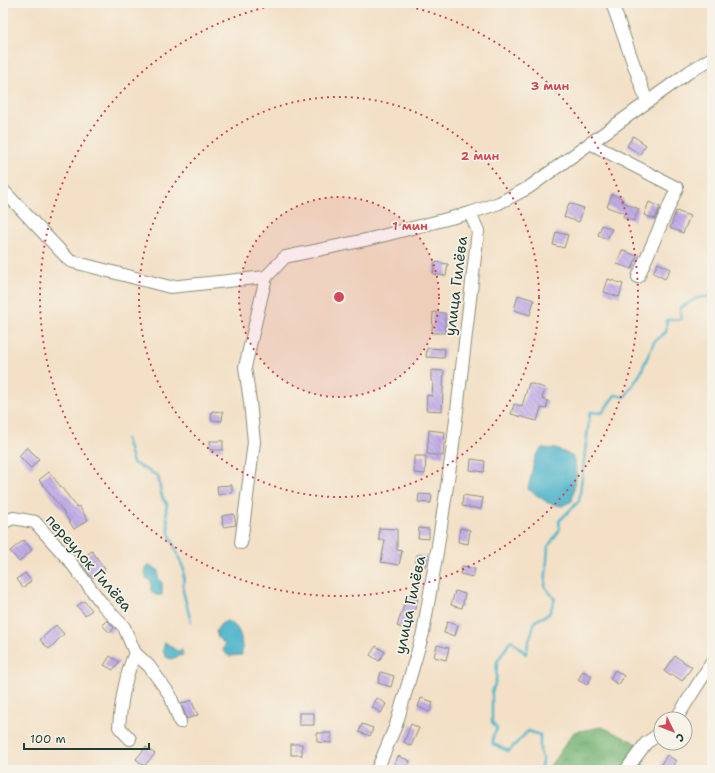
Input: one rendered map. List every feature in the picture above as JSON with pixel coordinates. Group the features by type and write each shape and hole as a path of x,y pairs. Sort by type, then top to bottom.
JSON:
{"street":[{"path":"612,3 647,102"},
{"path":"470,213 499,203 528,188 689,72 712,58"},
{"path":"590,144 676,188 638,277"},
{"path":"3,190 70,261 170,288 266,277 245,367 254,442 241,543"},
{"name":"улица Гилёва","path":"266,277 285,257 370,239 470,213 478,231 452,453 423,633 396,725 377,770"},
{"name":"переулок Гилёва","path":"3,523 13,518 35,522 69,560 103,605 124,627 135,653 149,666 170,695 180,722"},
{"path":"130,739 119,727 120,710 130,665 135,653"},
{"path":"681,711 712,662"},
{"path":"626,770 646,743 653,738"}],"green space":[{"path":"602,727 642,746 644,770 547,770 574,732"}],"water":[{"path":"542,448 558,449 573,457 577,472 572,501 562,506 548,503 528,489 535,457"},
{"path":"148,565 158,570 158,577 162,583 162,595 155,595 151,591 151,581 146,578 145,572"},
{"path":"227,621 238,630 242,644 242,655 229,656 223,651 225,644 218,638 216,631 221,624"},
{"path":"165,642 177,651 182,650 183,655 170,659 165,656 163,650"}],"building":[{"path":"633,136 646,145 640,154 627,146"},
{"path":"612,194 623,199 622,202 639,209 634,221 623,217 624,213 607,207"},
{"path":"649,202 660,207 655,219 644,215"},
{"path":"569,203 584,208 579,222 564,217"},
{"path":"676,211 690,216 683,233 670,228"},
{"path":"602,225 612,229 607,239 598,235"},
{"path":"556,232 568,235 564,248 553,245"},
{"path":"622,250 637,256 632,269 617,264"},
{"path":"435,262 448,264 446,276 433,274"},
{"path":"658,263 670,269 665,279 653,273"},
{"path":"608,279 623,284 619,297 604,292"},
{"path":"518,295 534,300 530,315 514,310"},
{"path":"433,312 445,313 445,333 432,333"},
{"path":"427,348 445,349 444,358 426,357"},
{"path":"431,370 444,371 442,411 426,410 427,395 432,396 433,381 431,381"},
{"path":"529,383 545,388 542,399 548,401 546,409 541,408 537,421 511,414 514,404 522,406"},
{"path":"212,411 223,412 222,421 211,420"},
{"path":"429,430 445,432 443,456 427,454"},
{"path":"210,441 223,441 223,450 210,450"},
{"path":"27,447 39,459 31,468 19,456"},
{"path":"414,456 426,456 425,474 414,473"},
{"path":"471,459 485,461 484,472 470,470"},
{"path":"49,472 77,507 79,506 88,520 74,529 63,511 39,480"},
{"path":"232,485 232,493 218,495 217,486"},
{"path":"419,494 432,495 431,503 418,502"},
{"path":"463,495 483,498 481,509 462,506"},
{"path":"234,514 236,525 223,527 222,516"},
{"path":"379,528 397,529 397,550 402,551 399,565 381,562 385,540 379,540"},
{"path":"419,528 429,529 429,539 418,538"},
{"path":"460,528 470,530 468,544 458,542"},
{"path":"24,540 32,550 19,562 10,551"},
{"path":"92,551 105,569 92,578 79,560"},
{"path":"417,555 427,557 425,567 415,565"},
{"path":"462,566 475,569 473,577 460,574"},
{"path":"25,573 31,581 23,588 17,579"},
{"path":"455,591 465,594 462,608 451,605"},
{"path":"407,596 418,599 408,630 397,626"},
{"path":"84,601 92,610 85,615 77,606"},
{"path":"107,620 114,628 110,633 102,625"},
{"path":"447,622 458,625 455,636 444,633"},
{"path":"56,625 64,634 49,649 40,640"},
{"path":"437,645 449,648 446,660 434,657"},
{"path":"376,646 385,652 379,661 370,655"},
{"path":"110,656 119,662 113,670 104,665"},
{"path":"675,656 692,667 682,681 672,674 671,676 664,671"},
{"path":"615,670 624,676 619,685 610,679"},
{"path":"583,671 592,676 587,685 578,680"},
{"path":"381,672 394,676 391,687 378,683"},
{"path":"377,698 386,704 381,713 372,707"},
{"path":"421,698 433,702 430,712 418,707"},
{"path":"191,700 198,715 187,719 181,704"},
{"path":"299,713 314,713 314,725 299,725"},
{"path":"362,724 373,728 370,736 359,732"},
{"path":"411,724 419,728 411,746 404,742"},
{"path":"317,733 331,733 331,743 317,742"},
{"path":"291,744 302,744 302,755 291,755"},
{"path":"146,747 155,754 144,766 136,759"},
{"path":"667,755 676,761 670,770 661,764"},
{"path":"398,756 410,761 406,770 394,766"}],"waterway":[{"path":"540,770 543,759 540,752 540,735 528,731 509,751 493,744 493,736 497,729 492,722 492,692 496,681 497,662 511,640 526,654 535,621 549,614 555,599 545,587 548,547 560,529 559,521 579,501 590,412 602,413 615,395 625,397 640,374 654,342 666,332 667,320 681,319 680,308 697,298 712,296"},
{"path":"126,439 133,463 158,476 161,495 167,504 166,509 169,533 184,570 183,591 191,622"}]}
